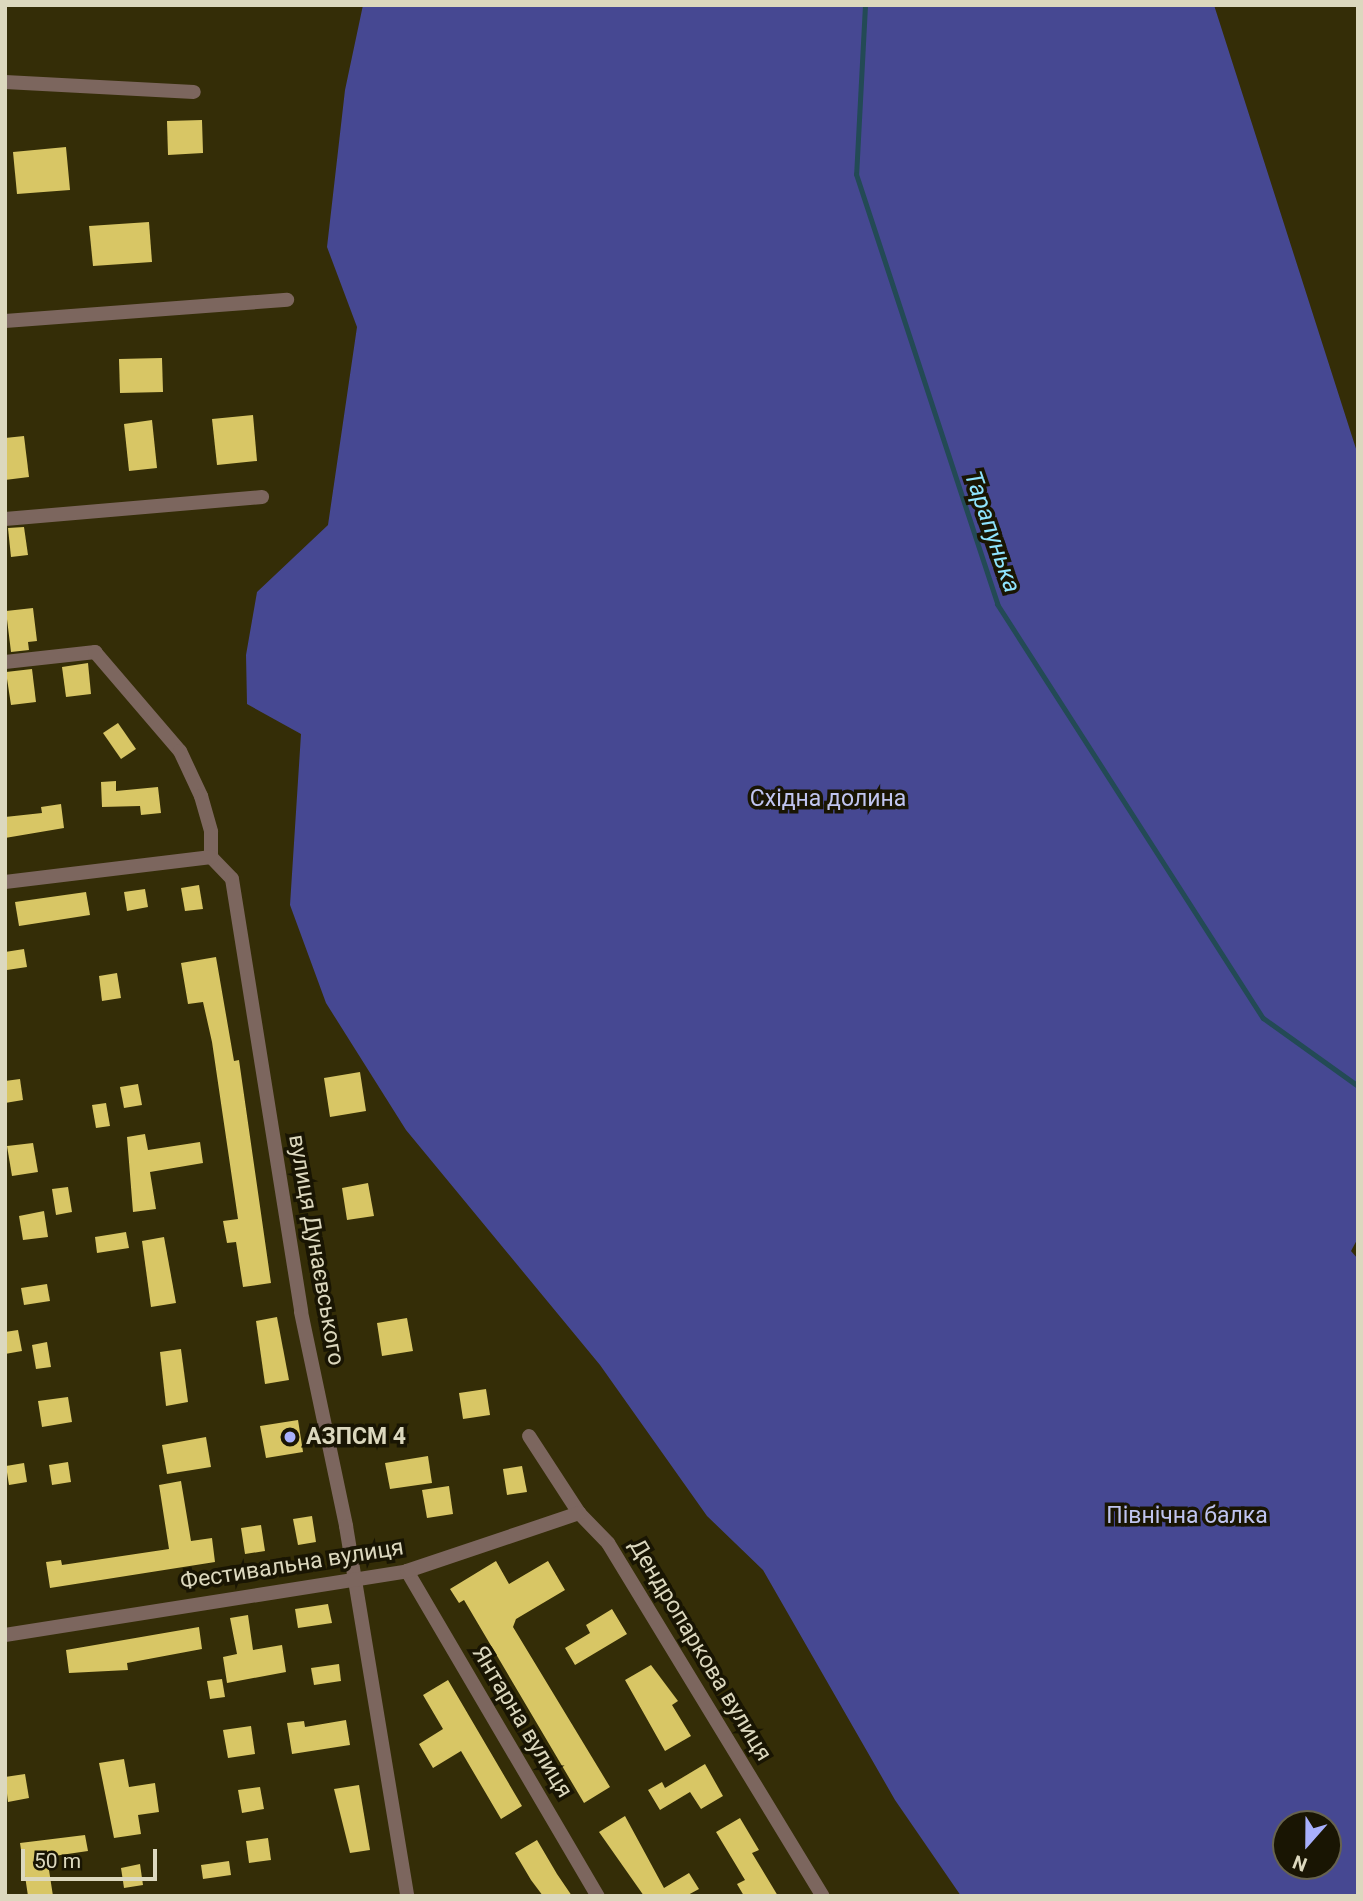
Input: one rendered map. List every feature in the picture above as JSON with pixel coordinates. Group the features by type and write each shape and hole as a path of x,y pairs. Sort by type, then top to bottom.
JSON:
{"street":[{"path":"5,82 194,92"},
{"path":"5,321 287,300"},
{"path":"5,519 261,497"},
{"path":"5,662 95,652 180,751 205,808 211,857 5,881"},
{"name":"вулиця Дунаєвського","path":"211,857 232,880 301,1312 354,1578 407,1896"},
{"name":"Дендропаркова вулиця","path":"529,1436 579,1513 608,1543 823,1896"},
{"name":"Фестивальна вулиця","path":"5,1636 407,1571 579,1513"},
{"name":"Янтарна вулиця","path":"407,1571 598,1896"}],"green space":[{"name":"Східна долина","path":"363,5 1214,5 1358,455 1358,1238 1351,1251 1358,1259 1358,1896 961,1896 895,1800 763,1570 707,1516 600,1365 406,1130 326,1003 290,905 301,734 247,704 246,655 257,592 328,525 357,327 327,247 345,90"}],"building":[{"path":"202,120 203,153 168,155 167,121"},
{"path":"66,147 70,190 17,194 13,152"},
{"path":"149,222 152,262 93,266 89,226"},
{"path":"162,358 163,392 120,393 119,359"},
{"path":"253,415 257,461 217,465 212,419"},
{"path":"152,420 157,468 129,471 124,424"},
{"path":"24,436 29,477 5,480 5,438"},
{"path":"24,527 28,555 11,557 8,528"},
{"path":"33,608 37,641 28,642 29,650 11,652 6,611"},
{"path":"88,663 91,694 66,697 62,667"},
{"path":"32,669 36,702 11,705 6,672"},
{"path":"118,723 136,749 121,759 103,733"},
{"path":"116,781 116,791 158,787 161,813 141,815 140,806 102,807 101,782"},
{"path":"61,804 64,828 5,838 5,817 42,813 41,807"},
{"path":"199,885 203,909 185,911 181,888"},
{"path":"145,889 148,907 127,911 124,892"},
{"path":"86,892 90,915 19,926 15,902"},
{"path":"24,949 27,967 7,970 5,952"},
{"path":"216,957 234,1061 239,1060 271,1283 243,1287 236,1242 227,1243 223,1221 238,1219 212,1042 203,1002 188,1004 181,963"},
{"path":"117,973 121,998 102,1001 99,976"},
{"path":"360,1072 366,1111 330,1117 324,1078"},
{"path":"20,1079 23,1100 5,1103 5,1081"},
{"path":"138,1084 142,1105 124,1108 120,1087"},
{"path":"106,1103 110,1126 96,1128 92,1105"},
{"path":"145,1134 148,1150 200,1142 203,1163 150,1172 156,1209 133,1212 127,1137"},
{"path":"33,1143 38,1172 12,1176 7,1146"},
{"path":"368,1183 374,1216 347,1220 342,1188"},
{"path":"68,1187 72,1212 56,1215 52,1189"},
{"path":"44,1211 48,1237 23,1240 19,1216"},
{"path":"126,1232 129,1248 97,1253 95,1237"},
{"path":"164,1237 176,1303 151,1307 142,1241"},
{"path":"47,1284 50,1301 24,1305 21,1288"},
{"path":"277,1317 289,1380 265,1384 256,1321"},
{"path":"407,1318 413,1351 382,1356 377,1323"},
{"path":"18,1330 22,1351 5,1354 5,1332"},
{"path":"47,1342 51,1367 36,1369 32,1345"},
{"path":"181,1349 188,1402 166,1406 160,1352"},
{"path":"486,1389 490,1415 463,1419 459,1393"},
{"path":"68,1397 72,1422 42,1427 38,1401"},
{"path":"298,1420 303,1452 266,1458 260,1426"},
{"path":"206,1437 211,1467 167,1474 162,1445"},
{"path":"428,1456 432,1483 390,1489 385,1463"},
{"path":"68,1462 71,1482 52,1485 49,1465"},
{"path":"24,1463 27,1482 9,1485 6,1466"},
{"path":"522,1466 527,1492 507,1495 503,1469"},
{"path":"181,1481 191,1541 212,1538 215,1562 50,1588 46,1562 61,1560 62,1565 169,1549 159,1485"},
{"path":"449,1486 453,1514 427,1518 422,1490"},
{"path":"312,1516 316,1542 298,1545 293,1519"},
{"path":"261,1525 265,1551 245,1554 241,1528"},
{"path":"496,1561 509,1584 548,1561 565,1590 516,1619 513,1627 610,1787 584,1803 464,1600 459,1603 450,1589"},
{"path":"328,1604 332,1623 298,1628 295,1609"},
{"path":"612,1609 627,1634 575,1665 565,1648 590,1633 586,1625"},
{"path":"248,1615 253,1650 282,1645 286,1672 227,1683 223,1657 237,1654 230,1618"},
{"path":"199,1627 202,1649 127,1663 128,1670 69,1673 66,1650"},
{"path":"339,1664 341,1681 314,1685 311,1668"},
{"path":"651,1665 678,1701 672,1705 691,1736 665,1751 625,1680"},
{"path":"222,1679 225,1697 210,1699 207,1681"},
{"path":"448,1680 522,1806 501,1819 461,1751 433,1768 419,1744 443,1729 423,1695"},
{"path":"346,1720 350,1745 292,1754 287,1723 304,1721 305,1727"},
{"path":"251,1726 255,1754 228,1758 223,1730"},
{"path":"124,1759 129,1787 155,1783 159,1812 138,1815 141,1834 114,1838 99,1763"},
{"path":"705,1764 723,1796 701,1809 690,1792 660,1810 648,1790 662,1782 665,1788"},
{"path":"25,1774 29,1798 8,1802 5,1777"},
{"path":"359,1785 370,1850 350,1853 334,1789"},
{"path":"260,1787 264,1809 242,1813 238,1790"},
{"path":"625,1816 664,1888 689,1873 699,1889 686,1896 644,1896 599,1832"},
{"path":"740,1818 759,1850 752,1853 778,1896 744,1896 737,1884 745,1880 716,1832"},
{"path":"85,1835 88,1851 47,1857 53,1896 28,1896 20,1843"},
{"path":"268,1838 271,1860 249,1863 246,1841"},
{"path":"537,1840 572,1896 543,1896 531,1880 515,1853"},
{"path":"229,1861 231,1875 203,1879 201,1865"},
{"path":"140,1864 143,1885 124,1888 121,1868"}],"waterway":[{"name":"Тарапунька","path":"865,5 856,174 997,604 1263,1018 1358,1086"}],"place":[{"name":"АЗПСМ 4","path":"290,1437"}],"park label":[{"name":"Північна балка","path":"1187,1516"}]}
